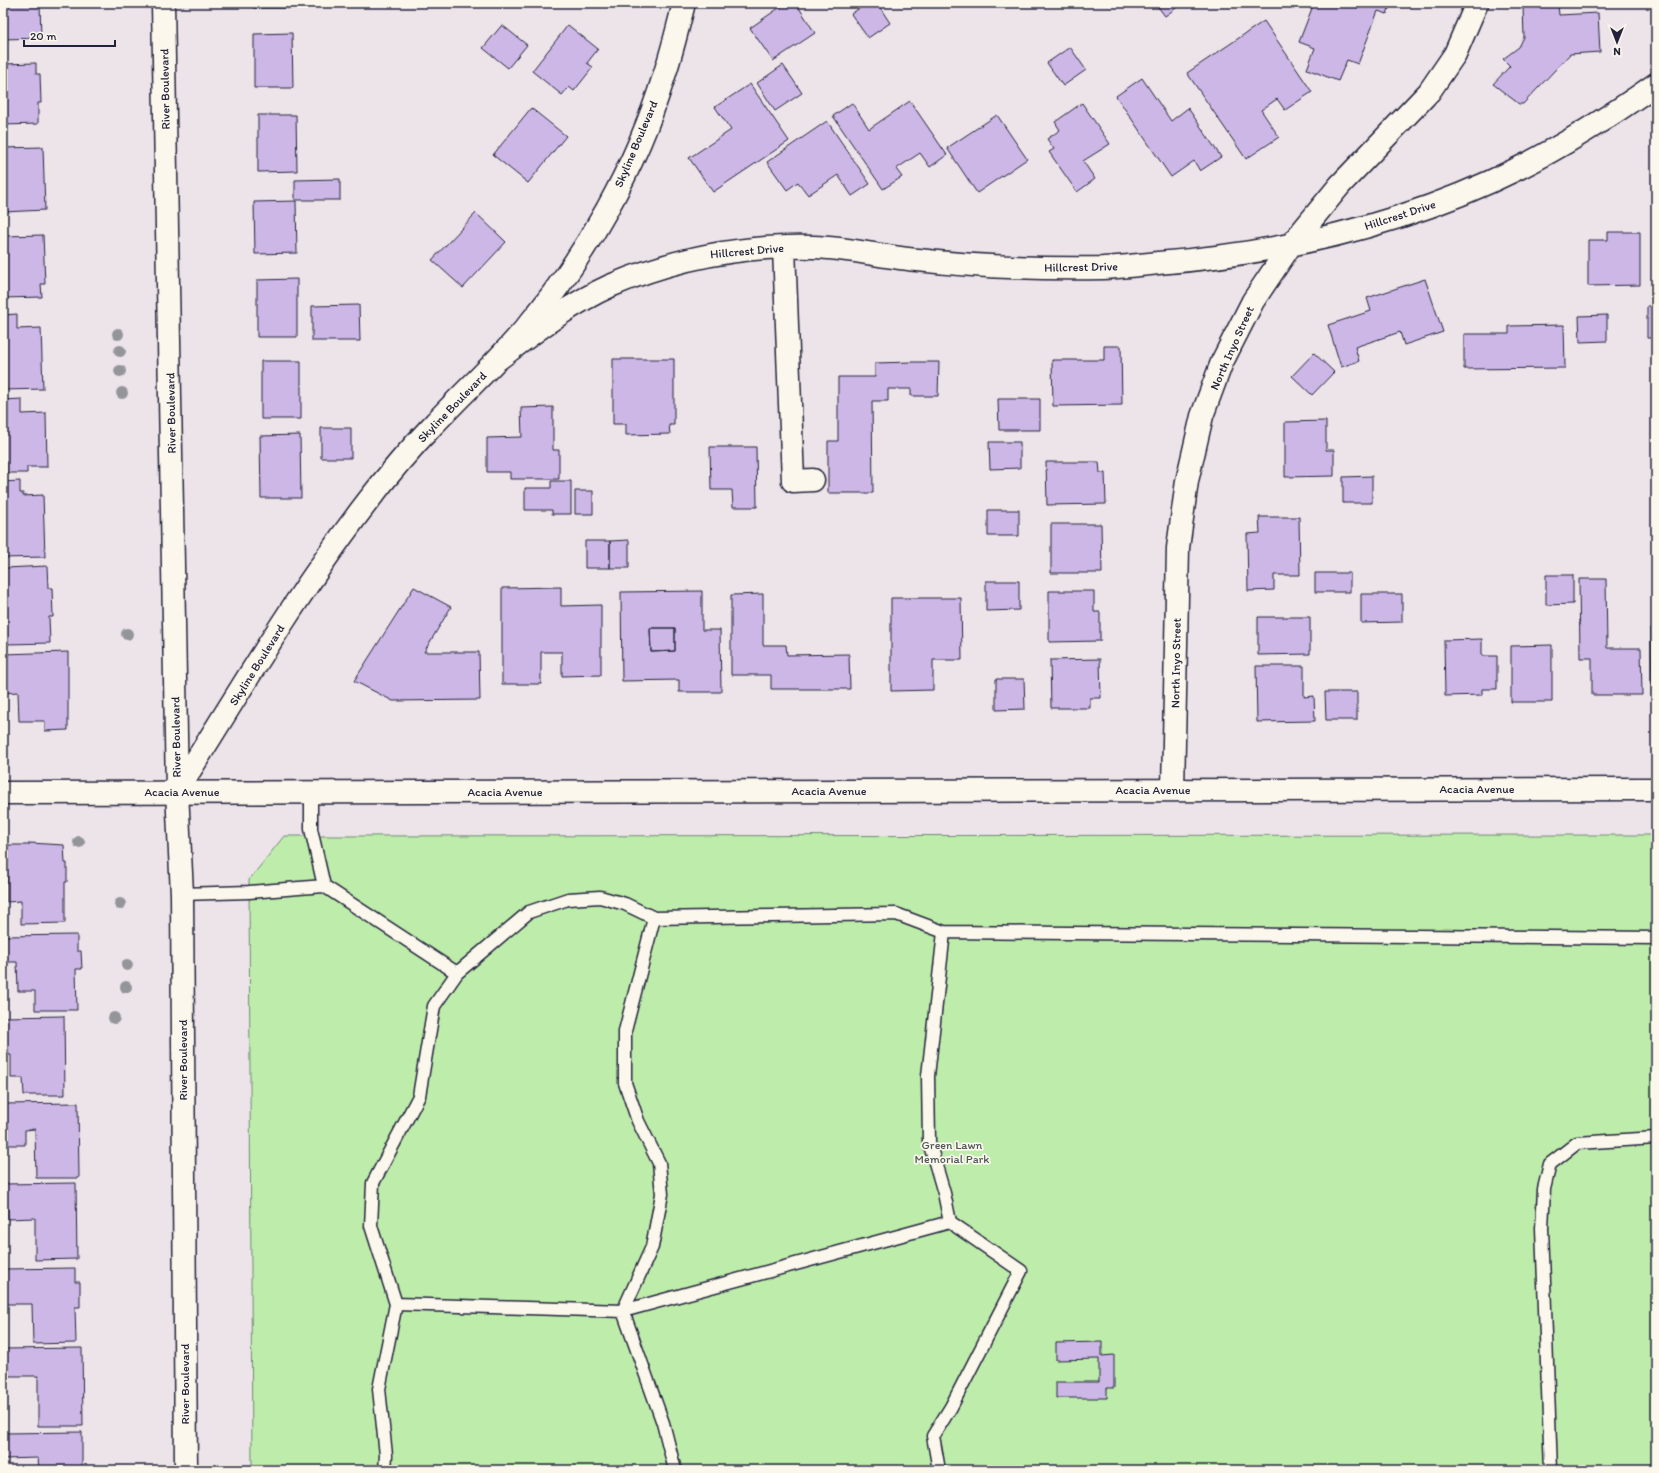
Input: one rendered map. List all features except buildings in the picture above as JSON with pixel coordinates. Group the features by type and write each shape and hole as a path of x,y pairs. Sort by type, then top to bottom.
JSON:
{"street":[{"name":"River Boulevard","path":"163,3 177,791 182,894 186,1470"},
{"name":"Skyline Boulevard","path":"177,791 311,578 365,506 432,426 497,360 526,328 573,265 607,210 636,151 664,78 684,3"},
{"name":"North Inyo Street","path":"1173,790 1178,548 1187,481 1202,416 1222,362 1252,301 1290,246 1340,185 1429,92 1455,54 1477,3"},
{"name":"Hillcrest Drive","path":"497,360 560,312 608,287 650,270 702,256 763,248 817,247 919,260 1001,267 1104,268 1208,259 1290,246 1371,226 1446,200 1519,168 1588,130 1656,84"},
{"path":"784,248 793,481 813,480"},
{"name":"Acacia Avenue","path":"3,793 177,791 311,793 1656,789"}],"lane":[{"path":"311,793 311,829 324,886"},
{"path":"182,894 249,892 324,886 457,973"},
{"path":"385,1470 386,1455 379,1389 396,1304 371,1226 373,1184 419,1096 434,1006 457,973 530,912 568,899 600,897 625,904 654,918 896,914 944,932 1656,938"},
{"path":"654,918 625,1031 625,1082 638,1121 659,1163 662,1194 652,1247 623,1311 663,1423 675,1470"},
{"path":"939,1470 933,1436 954,1400 1021,1271 950,1222 944,1192 929,1142 928,1076 944,932"},
{"path":"1551,1470 1542,1228 1544,1189 1550,1164 1577,1143 1656,1138"},
{"path":"396,1304 623,1311 950,1222"}],"green space":[{"name":"Green Lawn Memorial Park","path":"1656,835 1656,1470 252,1470 249,880 284,836"}]}
